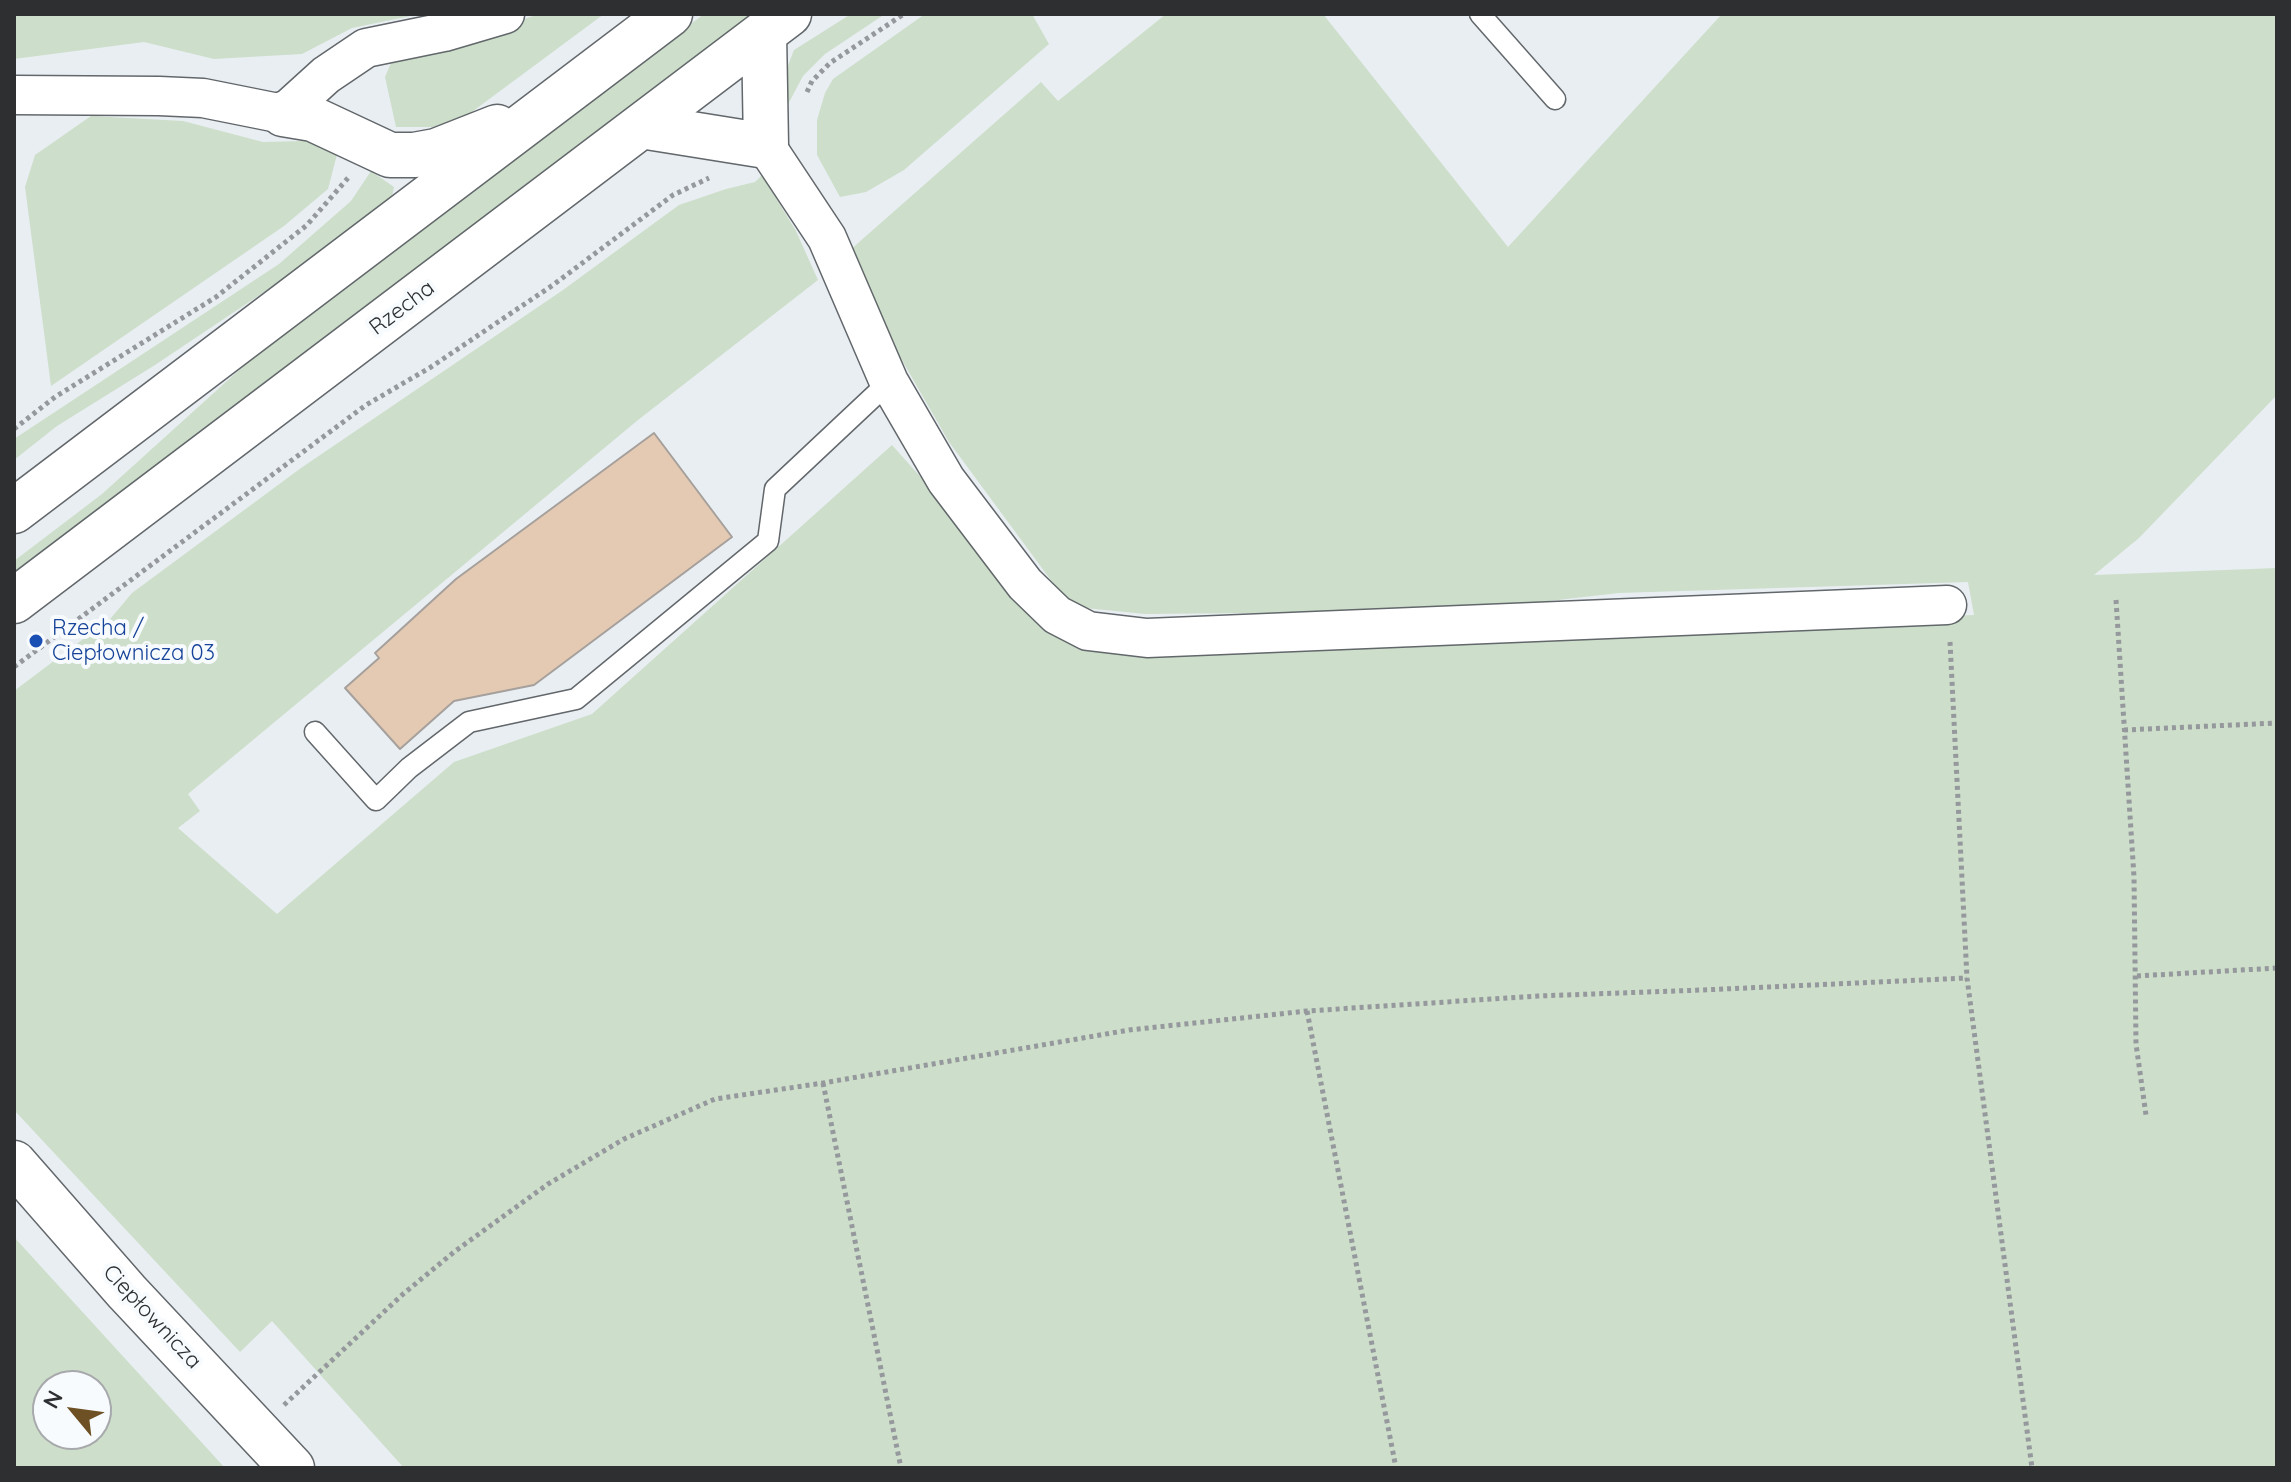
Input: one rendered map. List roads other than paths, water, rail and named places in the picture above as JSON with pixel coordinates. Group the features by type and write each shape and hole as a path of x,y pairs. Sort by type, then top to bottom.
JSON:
{"main road":[{"path":"14,511 670,14"},
{"path":"641,126 766,146 777,24"},
{"name":"Rzecha","path":"14,601 777,24"},
{"path":"283,114 313,119 390,155 414,155 436,151 547,107"},
{"name":"Ciepłownicza","path":"14,1163 127,1292 292,1468"}],"street":[{"path":"14,95 203,98 283,114 326,75 366,48 444,32 505,14"},
{"path":"766,146 827,238 889,382 946,480 1025,584 1057,615 1088,631 1147,638 1947,605"}],"lane":[{"path":"1480,14 1555,99"},
{"path":"315,732 376,800 409,768 469,722 576,699 768,541 775,489 889,382"}],"place":[{"name":"Rzecha / Ciepłownicza 03","path":"36,641"}]}
